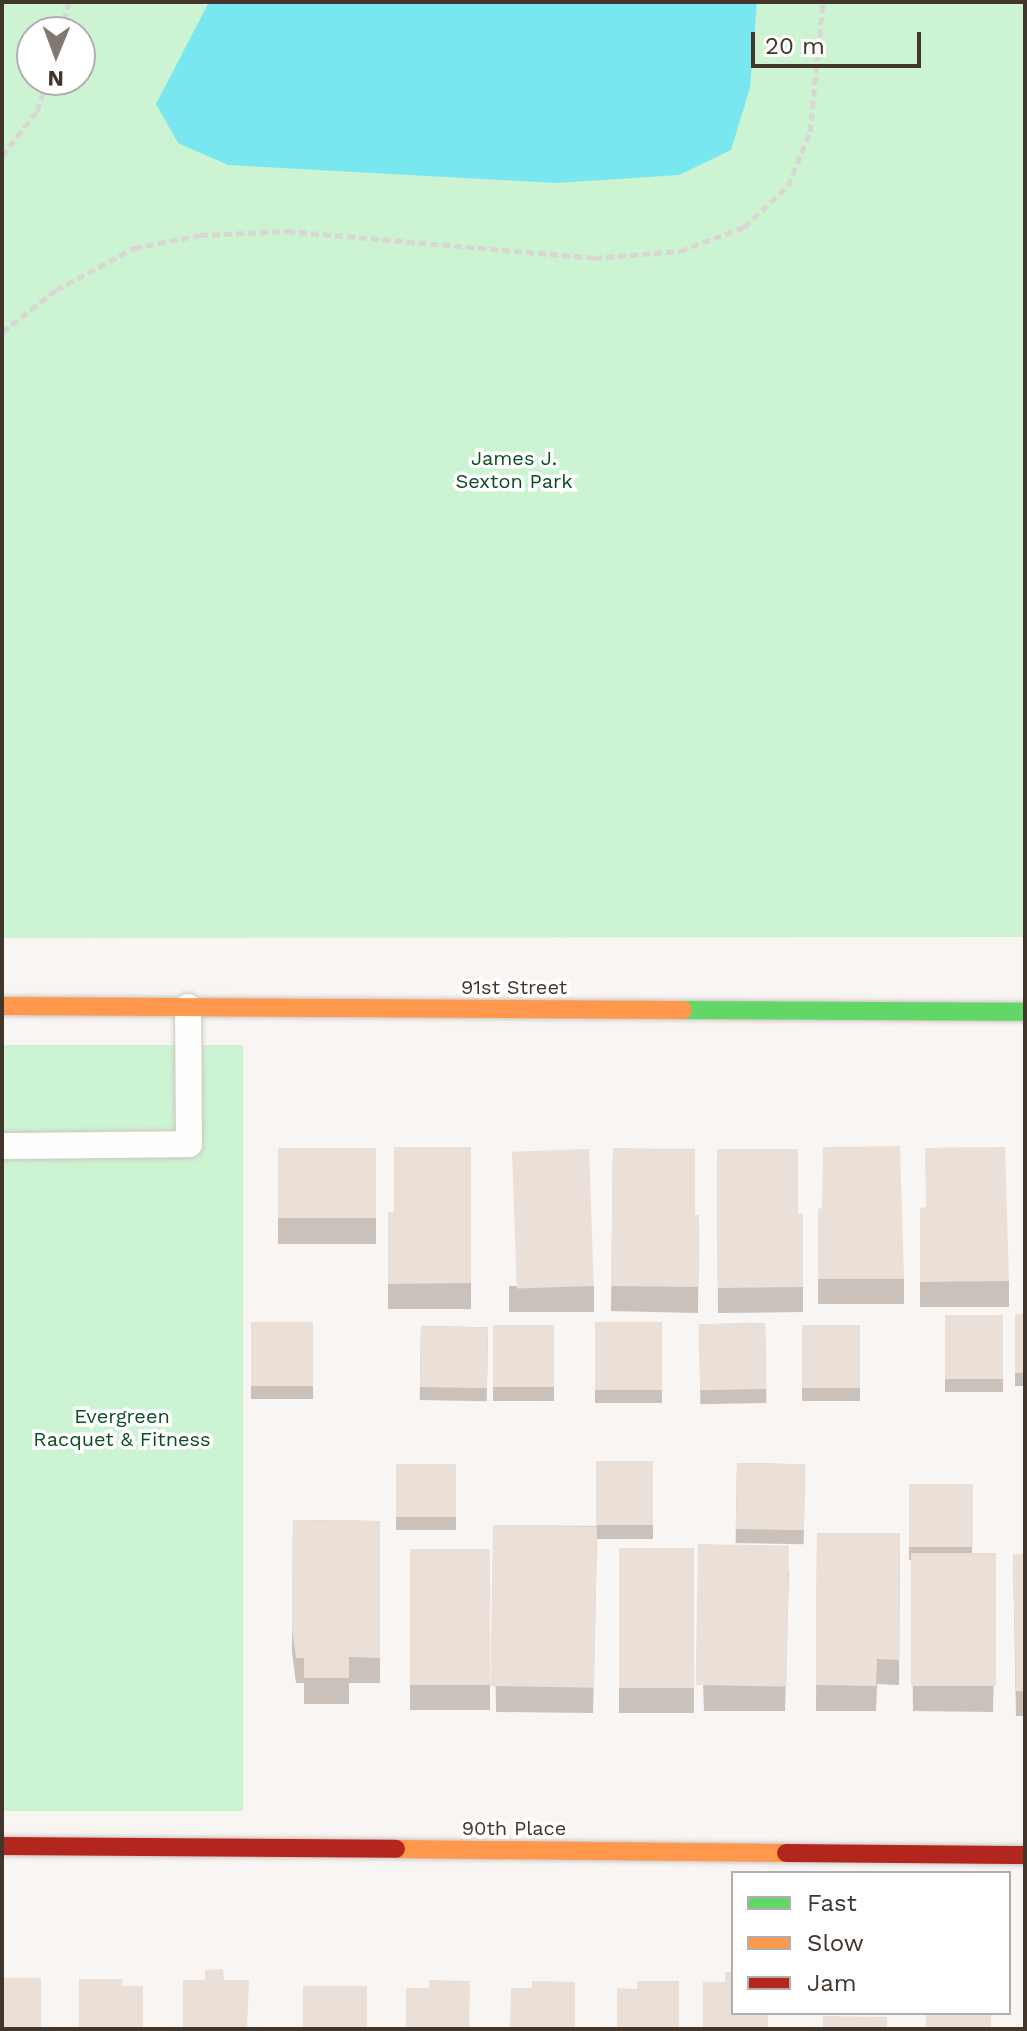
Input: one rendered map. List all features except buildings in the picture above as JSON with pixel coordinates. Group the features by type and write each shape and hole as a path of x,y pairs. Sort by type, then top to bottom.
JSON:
{"street":[{"name":"91st Street","path":"2,1006 1025,1012"},
{"name":"90th Place","path":"2,1846 1025,1855"}],"lane":[{"path":"2,1146 189,1144 188,1007"}],"path":[{"path":"2,332 56,290 134,248 200,235 287,231 594,258 680,251 744,227 788,186 810,132 823,2"},
{"path":"2,156 37,111 42,96"}],"green space":[{"name":"James J. Sexton Park","path":"2,2 1025,2 1025,937 2,938"},
{"name":"Evergreen Racquet & Fitness","path":"2,1045 243,1045 243,1811 2,1811"}],"water":[{"path":"209,2 757,2 750,88 731,150 679,175 556,183 228,165 178,143 156,104"}],"traffic: fast":[{"path":"683,1010 1025,1012"}],"traffic: slow":[{"path":"2,1006 683,1010"},
{"path":"396,1849 786,1853"}],"traffic: jam":[{"path":"2,1846 396,1849"},
{"path":"786,1853 1025,1855"}]}
